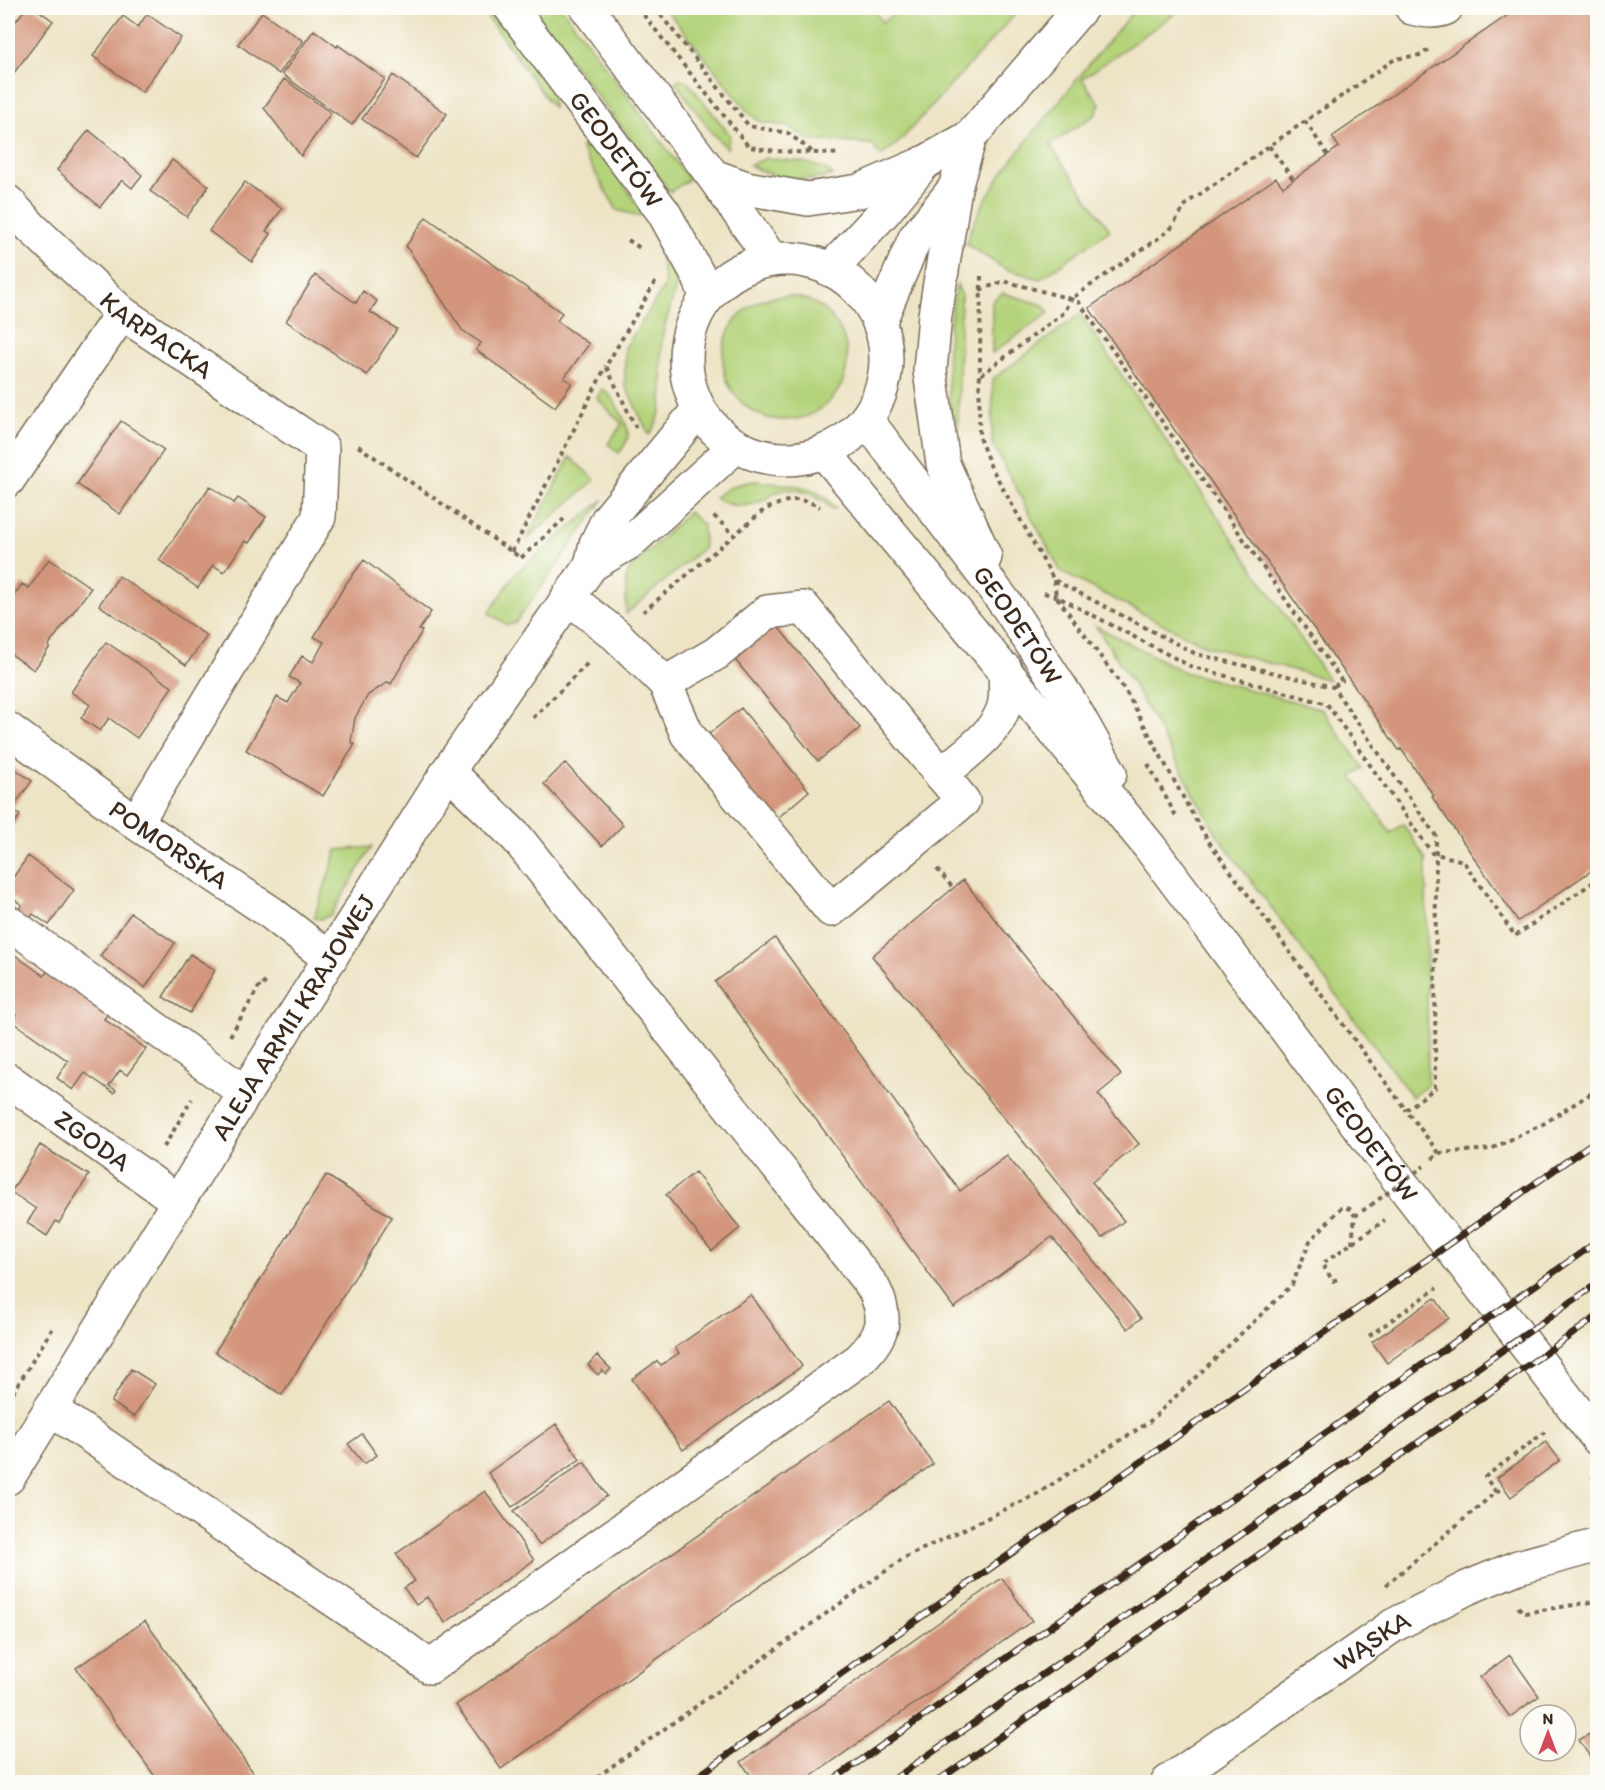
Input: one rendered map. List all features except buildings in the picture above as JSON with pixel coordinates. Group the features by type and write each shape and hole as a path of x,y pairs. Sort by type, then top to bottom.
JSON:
{"main road":[{"name":"GEODETÓW","path":"511,8 664,213 698,275 707,298"},
{"path":"587,8 713,176 772,260"},
{"path":"713,176 746,188 808,199 870,186 924,163 970,137 1082,8"},
{"path":"1412,8 1424,12 1446,8"},
{"path":"970,137 955,188 935,315 930,371 943,464 1008,608"},
{"path":"830,270 885,211 924,163"},
{"path":"879,323 915,238 955,188"},
{"name":"KARPACKA","path":"8,202 31,227 122,313 322,448 319,517 136,823"},
{"path":"772,260 811,262 846,279 860,291 871,307 879,323 885,348 885,373 879,397 866,419 847,438 824,452 807,457 770,458 736,446 715,430 699,409 687,377 687,344 698,312 707,298 720,284 736,273 772,260"},
{"path":"8,480 122,313"},
{"name":"ALEJA ARMII KRAJOWEJ","path":"8,1478 245,1093 448,771 591,565 596,544 608,519 699,409"},
{"name":"GEODETÓW","path":"866,419 1008,608 1072,705 1149,846"},
{"name":"ALEJA ARMII KRAJOWEJ","path":"591,565 630,542 736,446"},
{"name":"GEODETÓW","path":"824,452 1149,846 1392,1171 1598,1439"},
{"path":"568,597 616,635 665,684 687,734 831,910 963,801 804,608 767,612 717,653 665,684"},
{"path":"941,775 988,733 999,720 1005,704 1005,669"},
{"name":"POMORSKA","path":"8,729 136,823 270,912 330,959"},
{"path":"50,1409 392,1639 430,1668 859,1360 873,1347 883,1316 880,1301 873,1287 517,838 448,771"},
{"path":"8,922 245,1093"},
{"name":"ZGODA","path":"8,1080 178,1201"},
{"name":"WĄSKA","path":"1168,1782 1394,1625 1467,1588 1518,1567 1598,1545"}],"path":[{"path":"638,8 749,147 775,151 855,155 870,186"},
{"path":"655,8 749,126 788,133 815,153 870,186"},
{"path":"981,375 1065,312 1071,299 1170,231 1187,203 1395,59 1420,55 1430,48"},
{"path":"1305,121 1328,155"},
{"path":"1269,146 1293,179"},
{"path":"628,240 647,254"},
{"path":"946,251 964,282 968,295 1004,281 1079,302 1342,681 1333,687"},
{"path":"946,251 981,266 979,437 990,465 1054,580 1056,596 1125,690 1209,842 1439,1153"},
{"path":"512,552 606,366 656,283 658,273"},
{"path":"606,366 642,441 638,447 656,463"},
{"path":"687,492 734,535"},
{"path":"528,724 616,635 734,535 764,510 796,499"},
{"path":"1054,580 1196,654 1333,687 1436,836 1435,1088 1406,1110"},
{"path":"1048,602 1042,592 1056,596 1190,666 1327,704 1432,854 1463,861 1515,936 1598,879"},
{"path":"1145,759 1178,820"},
{"path":"1355,1216 1439,1153 1491,1149 1543,1124 1598,1089"},
{"path":"590,1782 904,1558 1037,1494 1149,1422 1292,1285 1310,1241 1342,1207 1350,1209 1355,1216 1352,1244"},
{"path":"1337,1279 1333,1281 1322,1264 1391,1216"},
{"path":"1369,1336 1441,1285"},
{"path":"1497,1492 1485,1477 1552,1427"},
{"path":"1383,1587 1504,1487"},
{"path":"1513,1600 1524,1613 1598,1601"}],"green space":[{"path":"481,8 491,8 552,88 553,108"},
{"path":"531,8 562,8 689,179 670,192"},
{"path":"665,8 872,8 882,22 903,8 1021,8 899,142 881,156 871,144 810,140 787,126 760,122 749,113"},
{"path":"1137,8 1183,8 1082,79 1100,104 1096,114 1050,145 1110,230 1040,279 1005,269 966,244 973,224 1005,169"},
{"path":"679,79 687,81 730,135 727,148 712,133 675,82"},
{"path":"580,147 587,147 603,154 643,213 639,216 617,210"},
{"path":"767,158 818,166 833,175 822,178 790,179 769,174 749,165"},
{"path":"657,236 672,261 676,278 662,341 663,390 660,413 649,435 625,385 625,348 665,283"},
{"path":"957,284 961,295 958,428 953,432 949,395 948,340"},
{"path":"1003,293 1043,305 1049,313 992,353 992,301"},
{"path":"785,296 809,301 820,306 829,314 837,323 842,334 847,358 842,382 837,393 829,402 820,410 809,415 785,420 761,415 750,410 741,402 733,393 728,382 723,358 728,334 733,323 741,314 750,306 761,301"},
{"path":"1080,314 1329,680 1204,645 1061,572 992,443 993,379"},
{"path":"602,389 614,400 627,426 627,441 619,453 608,444 622,424 597,398"},
{"path":"570,457 595,480 527,539"},
{"path":"756,481 808,489 826,499 836,508 833,510 814,496 792,490 777,492 764,500 745,506 727,504 715,498 734,486"},
{"path":"604,499 515,623 507,625 489,613 515,574"},
{"path":"689,512 703,525 704,547 626,614 626,579 630,569"},
{"path":"1096,626 1184,672 1322,709 1363,768 1352,776 1391,833 1403,824 1426,859 1428,1085 1412,1097 1218,836 1132,682"},
{"path":"372,847 331,915 321,919 314,918 337,850"}],"railway":[{"path":"690,1782 1598,1139"},
{"path":"830,1782 1598,1241"},
{"path":"890,1782 1598,1283"},
{"path":"936,1782 1598,1316"}]}
